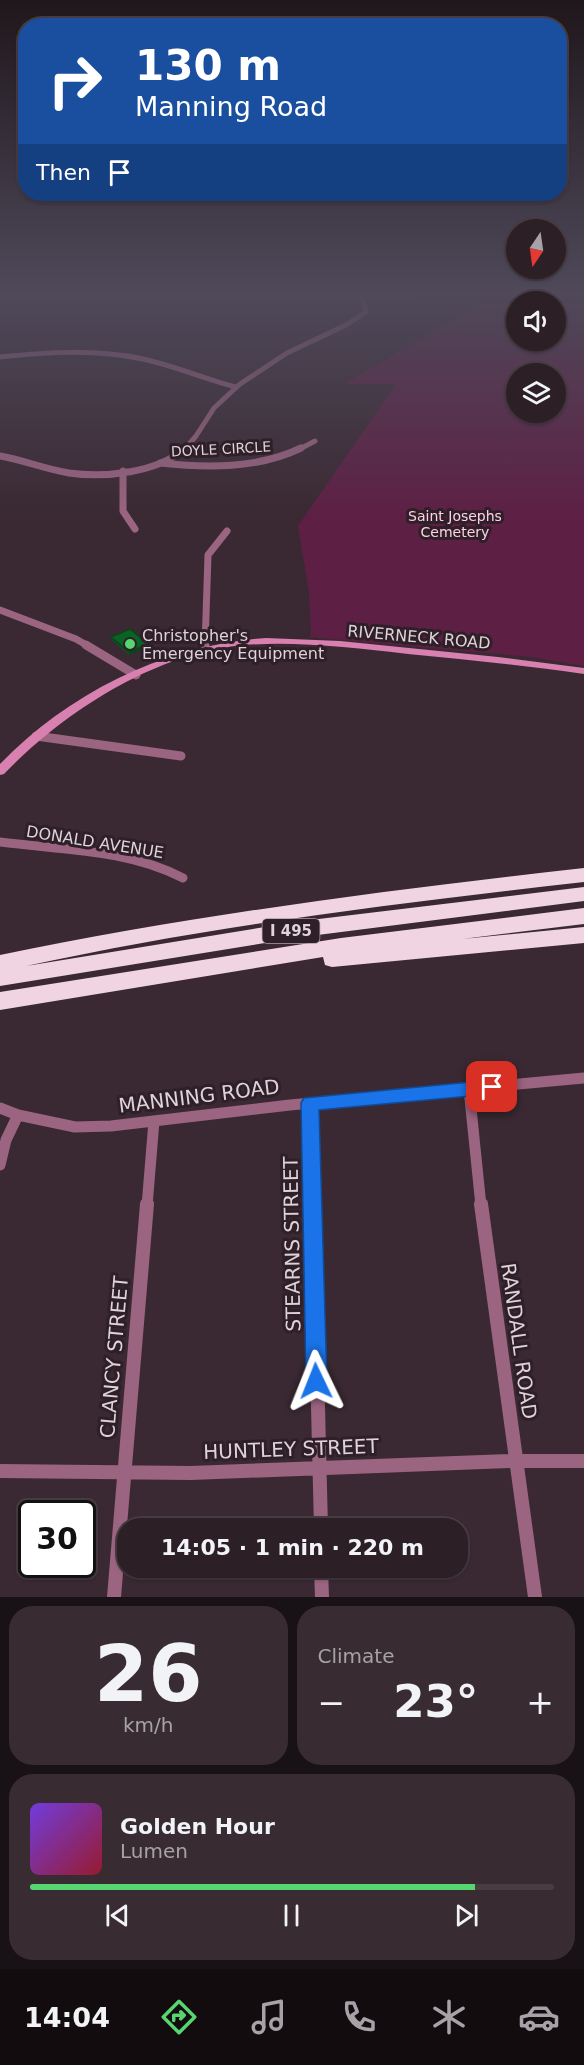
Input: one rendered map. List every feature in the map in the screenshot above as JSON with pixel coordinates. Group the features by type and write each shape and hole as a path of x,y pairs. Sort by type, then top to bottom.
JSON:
{"highway":[{"path":"0,963 94,944 309,909 584,875"},
{"name":"I 495","path":"0,978 302,929 584,894"},
{"name":"I 495","path":"0,1001 341,946 584,916"},
{"path":"127,980 584,935"}],"main road":[{"name":"RIVERNECK ROAD","path":"0,771 36,736 67,711 136,675 204,649 252,642 310,642 500,660 584,671"}],"street":[{"path":"173,367 236,387"},
{"path":"0,456 72,473 123,471 159,463 179,453 192,443 212,410 236,387 265,367"},
{"name":"DOYLE CIRCLE","path":"159,463 206,464 261,461 278,458 315,441"},
{"path":"123,471 123,511 135,529"},
{"path":"204,649 208,555 227,531"},
{"path":"0,610 76,639 136,675"},
{"path":"36,736 181,756"},
{"name":"DONALD AVENUE","path":"0,842 146,862 172,871 183,878"},
{"name":"MANNING ROAD","path":"0,1108 18,1115 75,1127 111,1126 310,1103 584,1078"},
{"name":"RANDALL ROAD","path":"469,1089 484,1238 535,1597"},
{"name":"STEARNS STREET","path":"310,1103 321,1518"},
{"path":"0,1165 6,1140 18,1115"},
{"name":"CLANCY STREET","path":"114,1597 154,1121"},
{"name":"HUNTLEY STREET","path":"0,1471 190,1473 516,1461 584,1461"},
{"path":"321,1578 322,1597"}],"green space":[{"name":"Saint Josephs Cemetery","path":"374,367 506,367 506,423 566,423 566,367 584,367 584,666 531,657 309,637 311,635 309,592 298,526 396,384 344,384"}],"building":[{"name":"Christopher's Emergency Equipment","path":"130,629 148,644 129,652 111,637"}],"place":[{"name":"Christopher's Emergency Equipment","path":"130,644"}],"route":[{"path":"316,1381 310,1103 492,1087"}]}
